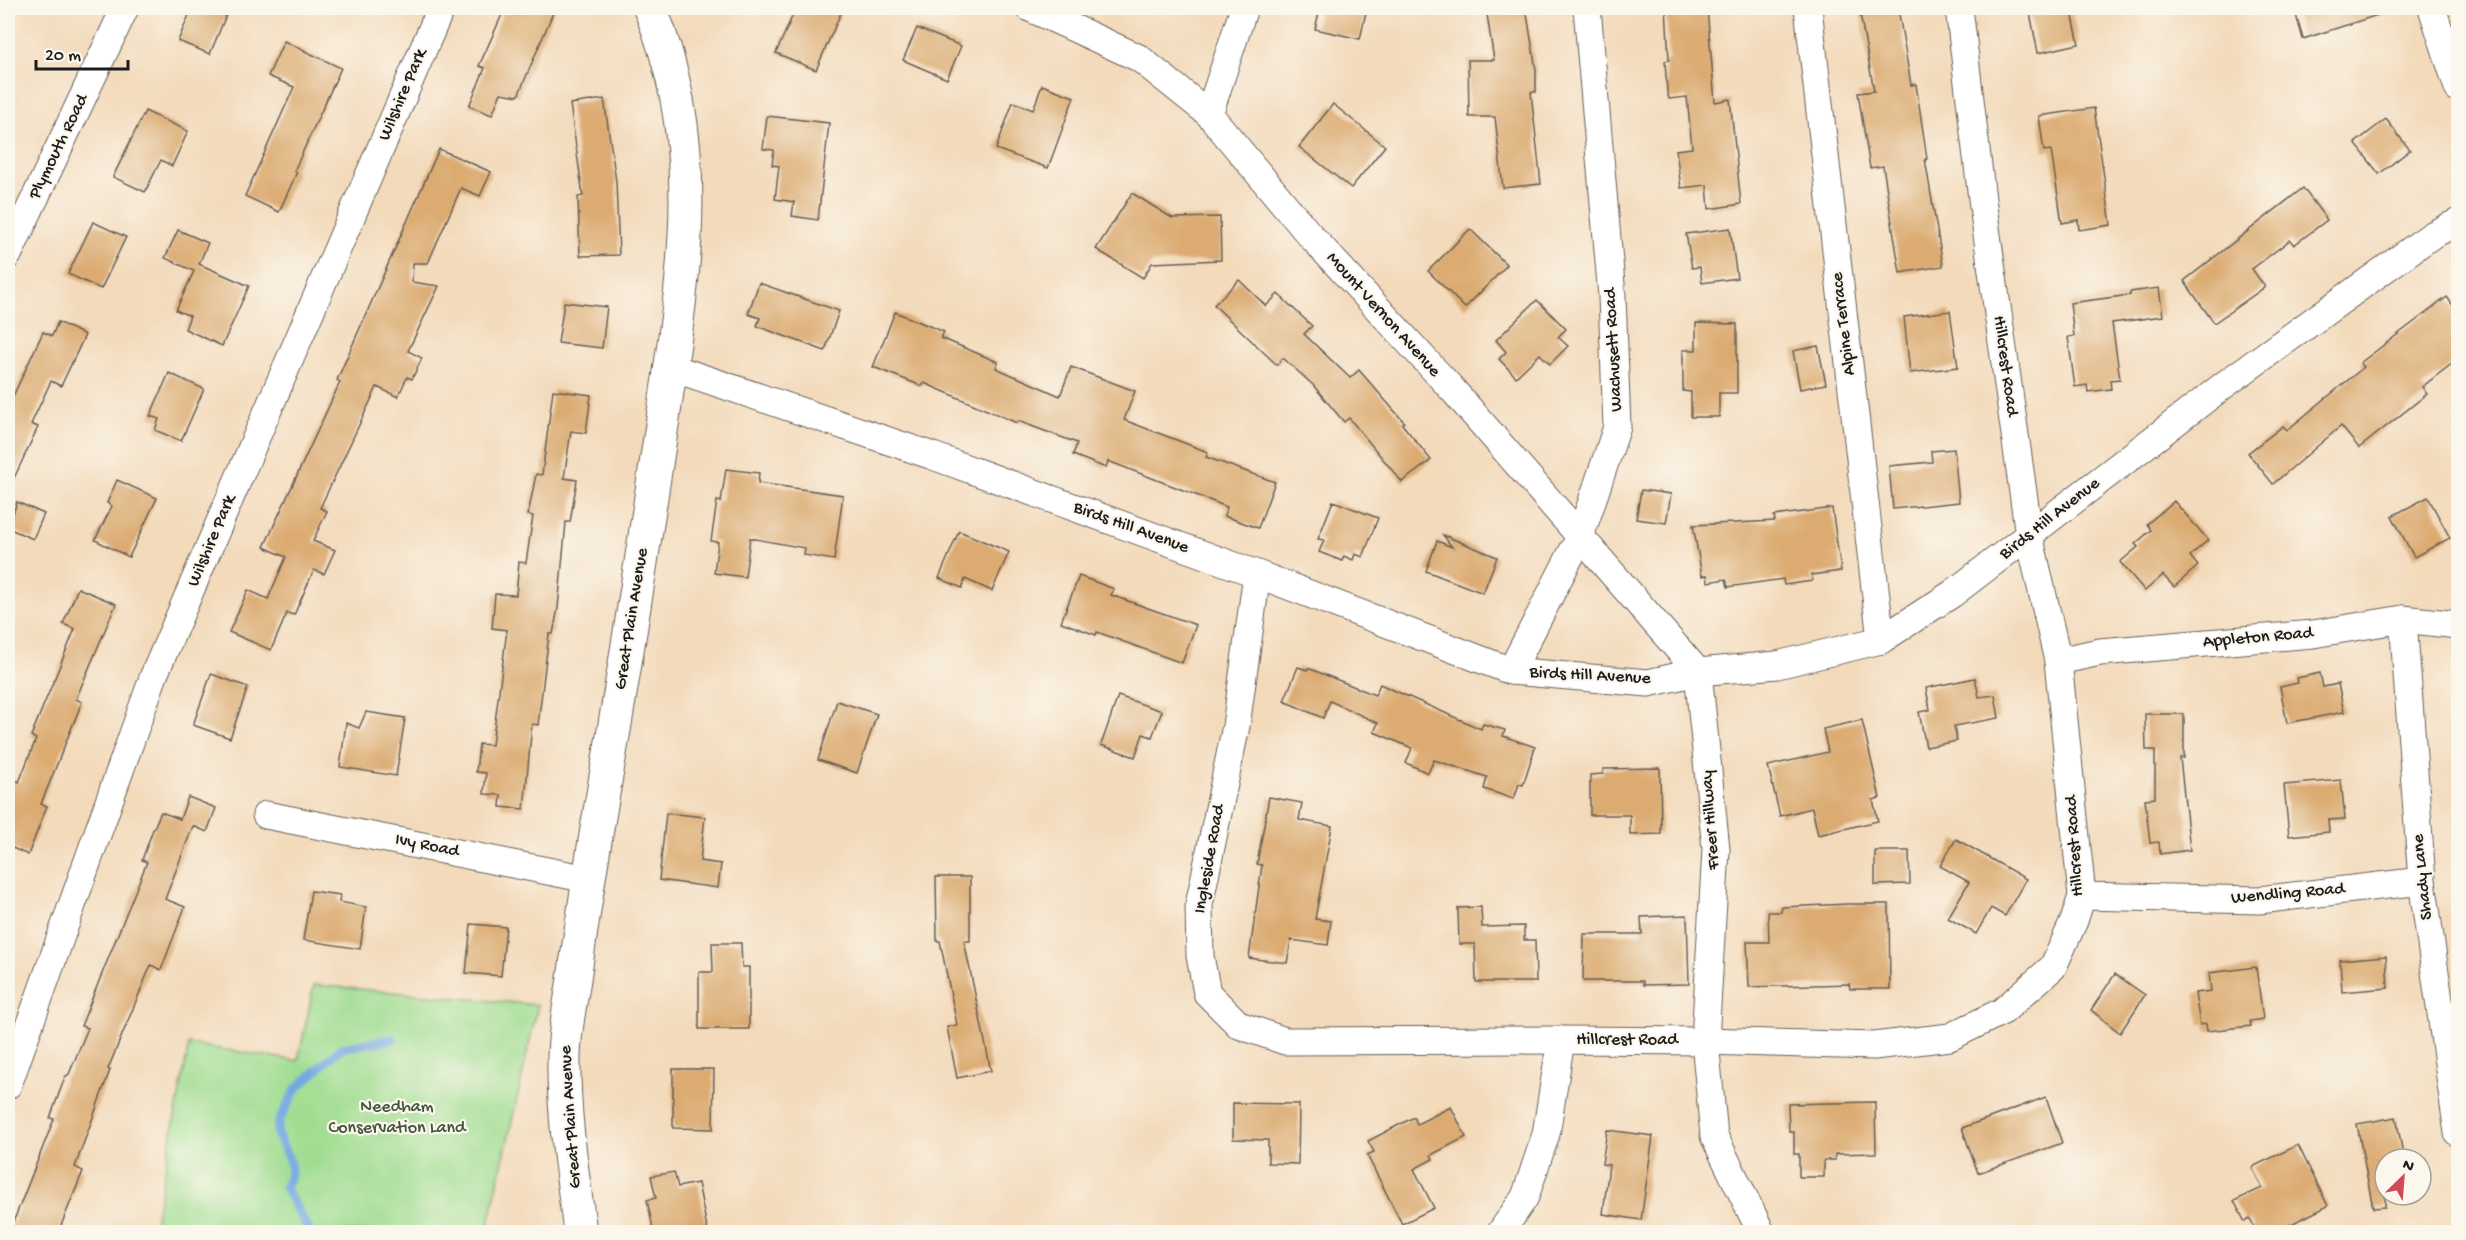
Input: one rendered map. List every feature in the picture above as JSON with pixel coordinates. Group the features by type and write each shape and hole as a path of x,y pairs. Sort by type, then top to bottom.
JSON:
{"main road":[{"name":"Great Plain Avenue","path":"580,1233 568,1132 564,1059 588,879 628,656 685,260 687,184 685,151 671,71 650,8"}],"street":[{"name":"Plymouth Road","path":"8,255 125,8"},
{"name":"Wilshire Park","path":"8,1085 154,675 441,8"},
{"name":"Mount Vernon Avenue","path":"1030,8 1139,58 1209,114 1308,232 1452,389 1698,672"},
{"path":"1209,114 1244,8"},
{"name":"Wachusett Road","path":"1510,671 1580,537 1617,427 1612,296 1587,8"},
{"name":"Alpine Terrace","path":"1808,8 1881,640"},
{"name":"Hillcrest Road","path":"1501,1233 1525,1197 1546,1134 1561,1040 1874,1046 1950,1037 2003,1011 2053,967 2074,921 2082,896 2058,661 2029,535 1982,199 1959,8"},
{"path":"2432,8 2458,88"},
{"name":"Birds Hill Avenue","path":"670,367 933,456 1257,573 1510,671 1648,683 1698,672 1777,664 1881,640 1952,594 2224,385 2432,235 2458,222"},
{"name":"Ingleside Road","path":"1257,573 1236,726 1199,905 1200,956 1208,993 1239,1025 1285,1041 1561,1040"},
{"name":"Appleton Road","path":"2058,661 2100,652 2313,634 2403,619 2458,625"},
{"name":"Shady Lane","path":"2403,619 2422,881 2458,1133"},
{"name":"Freer Hillway","path":"1698,672 1716,849 1704,1041 1714,1136 1761,1233"},
{"name":"Ivy Road","path":"266,815 588,879"},
{"name":"Wendling Road","path":"2082,896 2259,900 2422,881"}],"green space":[{"name":"Needham Conservation Land","path":"314,985 538,1005 487,1232 153,1232 189,1044 298,1061"}],"building":[{"path":"192,8 229,8 210,54 178,41"},
{"path":"505,8 555,8 518,96 501,93 492,115 469,106 485,68 479,66"},
{"path":"796,8 843,8 816,70 776,53"},
{"path":"1320,8 1367,8 1360,39 1315,29"},
{"path":"1486,8 1526,8 1536,70 1536,92 1531,92 1541,184 1503,188 1495,117 1469,117 1468,60 1494,60"},
{"path":"1666,8 1707,8 1715,102 1730,99 1741,204 1709,209 1707,185 1681,188 1676,150 1692,148 1687,97 1669,99 1667,91 1665,61 1669,60"},
{"path":"1859,8 1898,8 1911,85 1916,84 1927,159 1925,159 1943,266 1900,273 1883,166 1870,168 1858,93 1874,91"},
{"path":"2029,8 2071,8 2079,44 2038,53"},
{"path":"2294,8 2383,8 2384,13 2303,39"},
{"path":"917,28 961,46 947,79 903,60"},
{"path":"284,41 341,68 294,171 297,172 279,212 245,196 294,87 268,76"},
{"path":"1042,85 1074,97 1048,168 996,149 1013,102 1033,110"},
{"path":"604,99 616,181 619,255 580,256 578,197 583,196 570,104"},
{"path":"1333,104 1385,146 1351,188 1299,147"},
{"path":"2094,108 2111,225 2079,230 2078,220 2062,223 2051,150 2044,151 2039,116"},
{"path":"145,111 188,131 172,166 161,160 145,192 113,177"},
{"path":"767,116 829,123 818,220 792,216 794,202 775,199 779,166 772,165 774,150 763,149"},
{"path":"2386,119 2410,150 2379,174 2355,143"},
{"path":"439,149 491,172 480,196 461,188 428,263 413,263 412,282 439,286 408,351 422,358 412,379 407,377 398,397 377,387 320,508 327,511 313,541 335,550 324,574 314,570 294,615 287,613 271,650 229,632 248,590 268,599 286,557 264,547 340,382 337,380"},
{"path":"2303,188 2327,220 2294,245 2290,240 2252,269 2265,287 2214,323 2184,281"},
{"path":"1132,193 1172,218 1220,217 1221,260 1152,263 1143,278 1096,249"},
{"path":"93,222 126,237 101,289 68,274"},
{"path":"1730,228 1737,278 1702,283 1700,267 1692,268 1686,234"},
{"path":"1470,229 1507,265 1465,308 1428,271"},
{"path":"178,230 208,243 199,264 249,286 222,346 185,329 190,316 176,310 194,271 165,258"},
{"path":"1239,280 1266,306 1278,294 1312,326 1304,334 1350,378 1359,370 1404,422 1402,424 1431,460 1402,482 1349,418 1344,422 1313,385 1283,358 1277,365 1214,305"},
{"path":"759,283 839,311 825,351 757,326 760,318 748,314"},
{"path":"2159,288 2163,316 2112,323 2120,379 2110,380 2111,389 2088,392 2087,385 2075,387 2068,337 2074,336 2070,303 2130,295 2130,292"},
{"path":"2447,297 2458,312 2458,359 2422,387 2427,394 2359,448 2341,426 2273,484 2248,453 2283,426 2287,430 2364,367 2360,363"},
{"path":"1537,300 1566,329 1558,337 1568,346 1550,364 1540,354 1516,377 1499,359 1506,352 1496,340"},
{"path":"564,302 607,307 602,348 558,343"},
{"path":"1950,311 1958,367 1910,373 1904,317"},
{"path":"895,312 944,332 941,338 998,362 996,368 1060,396 1071,367 1135,391 1124,420 1208,452 1206,457 1275,482 1258,528 1224,516 1227,507 1108,461 1106,468 1073,455 1077,443 1018,421 1017,423 924,383 922,386 873,367"},
{"path":"58,322 85,335 61,386 51,381 31,424 38,427 8,491 8,407 43,332 52,336"},
{"path":"1696,323 1737,324 1737,393 1719,393 1719,417 1691,417 1691,392 1683,391 1683,350 1696,350"},
{"path":"1818,346 1826,384 1800,389 1793,351"},
{"path":"169,373 204,389 181,441 155,430 159,419 150,416"},
{"path":"553,390 591,395 586,433 571,431 564,478 577,480 570,522 566,522 558,608 553,634 549,634 538,725 532,724 524,809 500,807 501,795 484,794 486,773 476,772 479,744 492,745 507,630 492,628 495,594 516,595 519,562 526,563 533,516 528,515 536,474 542,475"},
{"path":"1954,449 1959,502 1893,509 1889,466 1932,462 1931,451"},
{"path":"726,469 759,473 758,483 843,495 834,560 804,555 805,548 750,538 745,577 714,573 718,542 711,541 717,501 721,502"},
{"path":"117,480 157,498 129,557 95,540 112,506 107,503"},
{"path":"1641,490 1671,494 1666,523 1636,519"},
{"path":"2428,497 2450,538 2414,557 2392,516"},
{"path":"1333,501 1378,518 1363,557 1355,554 1353,560 1344,556 1342,561 1319,552 1324,540 1318,539"},
{"path":"2174,501 2208,540 2190,556 2198,566 2174,587 2163,575 2145,591 2120,562 2138,547 2135,544 2151,530 2147,524"},
{"path":"17,502 44,514 33,539 8,528"},
{"path":"1832,508 1841,571 1811,575 1812,581 1784,585 1783,579 1728,587 1726,579 1708,582 1707,575 1702,576 1693,525 1775,521 1774,516"},
{"path":"959,531 1009,552 992,591 965,579 962,588 939,578"},
{"path":"1443,535 1497,557 1483,593 1426,571 1437,541 1452,547"},
{"path":"1079,576 1114,589 1111,595 1196,625 1182,663 1097,632 1096,635 1061,622"},
{"path":"78,588 116,604 76,699 82,702 41,804 47,806 28,855 8,846 8,777 19,782 36,739 31,736 75,629 63,624"},
{"path":"1298,667 1307,670 1308,668 1375,695 1380,684 1481,729 1483,724 1505,730 1503,736 1535,747 1523,785 1519,784 1514,799 1484,789 1487,777 1434,760 1428,773 1406,763 1412,748 1374,732 1378,723 1330,701 1323,718 1284,701"},
{"path":"2320,673 2323,687 2338,684 2344,712 2287,723 2280,687 2298,683 2297,678"},
{"path":"211,674 248,687 230,738 193,725"},
{"path":"1975,678 1979,697 1995,695 1999,718 1954,726 1957,741 1926,747 1919,712 1930,710 1926,688"},
{"path":"1118,696 1162,711 1152,737 1143,734 1135,757 1101,745"},
{"path":"837,701 877,714 857,773 818,760"},
{"path":"366,712 405,718 396,776 340,767 346,723 359,728"},
{"path":"2145,714 2184,714 2184,758 2180,758 2190,850 2160,854 2159,842 2150,843 2145,799 2155,798 2155,750 2146,750"},
{"path":"1862,720 1880,798 1873,800 1878,821 1818,835 1812,808 1780,816 1768,766 1828,752 1823,729"},
{"path":"1660,768 1661,834 1630,835 1630,815 1590,815 1590,775 1603,774 1603,769"},
{"path":"2341,780 2345,819 2328,820 2329,832 2289,836 2284,785"},
{"path":"188,797 216,808 207,832 193,826 165,899 185,907 161,970 151,965 108,1069 110,1070 75,1167 83,1171 58,1233 9,1233 54,1119 50,1118 65,1077 69,1074 88,1028 81,1026 147,862 142,860 152,832 161,812 180,819"},
{"path":"1269,797 1302,803 1299,820 1332,826 1315,919 1331,921 1328,945 1291,940 1287,963 1249,958 1262,865 1257,864"},
{"path":"666,813 705,817 700,861 721,864 718,888 659,880"},
{"path":"1956,839 2026,879 2005,916 1991,908 1976,934 1948,918 1969,882 1940,866"},
{"path":"1875,851 1909,851 1910,884 1875,885"},
{"path":"936,877 970,877 970,941 964,941 991,1071 957,1078 947,1027 957,1025 940,941 937,941"},
{"path":"311,891 340,895 339,902 366,907 360,949 303,940"},
{"path":"1889,904 1890,989 1850,989 1849,984 1749,987 1747,942 1769,942 1768,912 1781,912 1782,907"},
{"path":"1481,907 1482,927 1524,926 1524,940 1535,940 1536,982 1476,982 1475,944 1459,944 1458,908"},
{"path":"1687,915 1689,984 1643,985 1643,981 1583,981 1584,934 1642,934 1641,917"},
{"path":"471,924 506,927 501,976 466,973"},
{"path":"712,943 741,943 742,967 749,967 749,1029 699,1029 699,972 713,972"},
{"path":"2386,956 2388,988 2342,992 2340,960"},
{"path":"2256,967 2263,1019 2250,1021 2251,1026 2207,1031 2206,1024 2200,1025 2195,993 2211,991 2209,973"},
{"path":"2115,974 2145,995 2120,1033 2091,1010"},
{"path":"673,1069 714,1069 713,1129 673,1128"},
{"path":"2046,1097 2062,1143 1978,1173 1962,1128"},
{"path":"1875,1102 1876,1153 1835,1154 1835,1160 1824,1160 1824,1177 1799,1177 1799,1154 1794,1154 1794,1132 1789,1132 1788,1104"},
{"path":"1233,1103 1299,1104 1298,1164 1268,1163 1268,1140 1233,1139"},
{"path":"1451,1107 1466,1137 1431,1155 1433,1159 1414,1169 1434,1208 1402,1224 1367,1155 1374,1152 1368,1141 1414,1117 1417,1124"},
{"path":"2396,1117 2402,1147 2373,1147 2373,1207 2385,1207 2373,1208 2357,1124"},
{"path":"1607,1130 1653,1136 1641,1220 1603,1214 1609,1165 1602,1164"},
{"path":"2298,1145 2328,1206 2273,1233 2257,1233 2250,1219 2245,1222 2234,1201 2262,1188 2252,1167"},
{"path":"674,1172 678,1187 698,1183 708,1233 654,1233 647,1200 656,1198 651,1176"}],"waterway":[{"path":"310,1232 285,1188 291,1172 290,1162 277,1133 279,1121 296,1089 341,1048 393,1039"}]}
